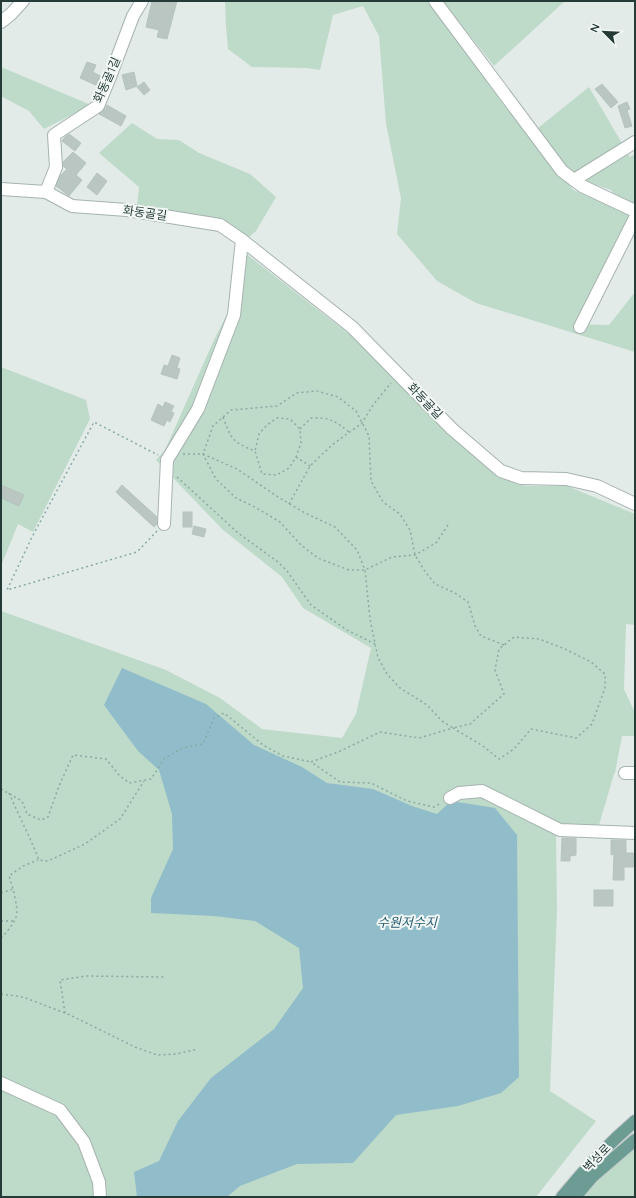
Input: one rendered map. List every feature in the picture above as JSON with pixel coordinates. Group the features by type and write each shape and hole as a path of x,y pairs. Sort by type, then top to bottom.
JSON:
{"main road":[{"name":"벽성로","path":"562,1197 579,1176 618,1136 635,1121"},
{"name":"벽성로","path":"575,1197 592,1177 635,1140"}],"street":[{"path":"1,22 23,1"},
{"name":"화동골1길","path":"46,192 56,167 54,135 98,106 133,16 142,1"},
{"path":"435,1 562,171 582,186 635,211"},
{"path":"574,180 635,142"},
{"path":"1,189 46,192"},
{"name":"화동골길","path":"46,192 72,206 127,210 220,226 242,240 352,326 452,429 501,471 521,478 566,479 597,486 635,504"},
{"path":"580,327 635,218"},
{"path":"164,524 168,461 198,409 234,315 242,240"},
{"path":"450,798 459,793 482,791 560,830 635,833"},
{"path":"1,1083 60,1110 84,1142 99,1182 100,1197"}],"path":[{"path":"289,504 310,466 332,445 362,423 374,405 399,374"},
{"path":"448,525 436,544 415,555 392,557 365,570 349,570 318,558 300,545 280,522 236,498 216,479 203,454 213,426 231,410 277,406 297,393 317,391 338,397 356,410 369,436 370,481 383,502 400,514 410,530 415,555 424,570 435,584 455,593 468,602 475,626 481,636 504,645"},
{"path":"223,417 230,434 239,444 255,451"},
{"path":"277,418 290,419 300,428 301,443 296,457 289,468 277,475 262,474 255,451 259,434 267,425 277,418"},
{"path":"300,428 312,418 324,418 335,421 349,432"},
{"path":"164,524 136,552 7,590 32,537 94,422 168,461 238,533 287,571 311,605 347,630 375,644"},
{"path":"168,461 203,454 237,469 289,504 335,527 357,550 365,570 375,644 378,658 387,674 400,688 427,704 442,720 453,728 483,746 499,759 514,749 531,729 576,738 592,724 605,688 605,674 591,662 539,639 514,637 499,648 495,670 504,694 470,724 453,728 419,738 380,732 338,752 311,762"},
{"path":"296,457 310,466"},
{"path":"1,789 22,801 27,814 41,820 48,817 59,786 73,755 106,759 119,775 129,784 151,779 165,758 183,748 203,744 214,718 224,713 263,745 283,756 311,762 340,782 371,783 407,801 434,807 450,798"},
{"path":"1,938 17,915 13,889 9,876 23,866 39,860 48,861 84,844 120,819 144,780"},
{"path":"9,793 21,822 31,839 39,860"},
{"path":"1,894 13,889"},
{"path":"1,921 14,921"},
{"path":"65,1013 60,980 86,976 164,977"},
{"path":"1,994 22,997 65,1013 135,1046 158,1055 176,1054 198,1049"}],"green space":[{"path":"225,1 427,1 573,190 630,214 611,190 569,176 538,128 589,87 630,157 635,154 635,214 577,324 609,325 635,292 635,352 476,303 437,281 397,234 401,198 386,124 379,36 363,6 333,15 320,70 306,68 252,67 228,49"},
{"path":"442,1 565,1 494,66"},
{"path":"1,67 91,105 44,129 29,111 1,96"},
{"path":"132,123 157,139 179,140 199,153 250,174 276,197 256,231 249,237 216,219 137,205 139,187 99,153"},
{"path":"236,246 358,341 500,475 525,486 567,486 635,514 635,625 626,624 624,689 635,713 635,736 622,736 615,773 599,825 556,834 557,910 550,1091 596,1121 536,1197 1,1197 1,611 166,670 220,698 262,729 342,738 356,714 371,648 303,608 282,577 222,529 156,460 165,450 214,340 230,308"},
{"path":"1,367 86,400 90,419 33,532 18,524 1,566"},
{"path":"635,1148 635,1197 583,1197 595,1182"}],"water":[{"name":"수원저수지","path":"122,668 206,704 254,745 302,767 327,783 373,789 412,806 437,814 451,801 495,808 517,835 519,1077 501,1093 458,1106 396,1115 353,1163 297,1164 240,1186 227,1197 137,1197 134,1172 159,1161 178,1121 211,1078 274,1029 303,988 299,948 255,921 214,916 151,913 151,898 173,849 172,814 159,770 138,751 104,705"}],"building":[{"path":"152,1 177,1 167,39 157,37 159,30 146,27"},
{"path":"87,62 96,65 93,72 102,77 98,86 80,78"},
{"path":"134,72 137,86 126,90 122,75"},
{"path":"144,82 150,90 144,95 137,87"},
{"path":"602,84 618,102 611,108 595,89"},
{"path":"627,102 630,109 627,110 632,126 625,128 618,106"},
{"path":"107,105 126,116 121,126 99,114"},
{"path":"69,134 81,143 75,151 62,141"},
{"path":"73,152 86,163 76,175 82,180 69,196 56,186 60,176 67,169 63,166 63,162"},
{"path":"97,173 107,181 97,195 87,187"},
{"path":"172,355 180,358 177,368 180,369 177,379 161,374 164,365 168,366"},
{"path":"165,402 174,406 171,412 174,413 170,422 167,420 164,426 151,420 158,404 163,407"},
{"path":"1,485 24,495 19,506 1,498"},
{"path":"122,485 157,517 157,524 154,527 116,492"},
{"path":"183,512 192,512 192,527 183,527"},
{"path":"194,526 206,529 204,537 192,534"},
{"path":"562,838 576,838 576,855 570,856 570,861 561,861"},
{"path":"611,840 626,840 626,853 635,853 635,867 624,867 624,880 613,880 614,854 611,855"},
{"path":"594,890 613,890 613,906 594,906"}]}
